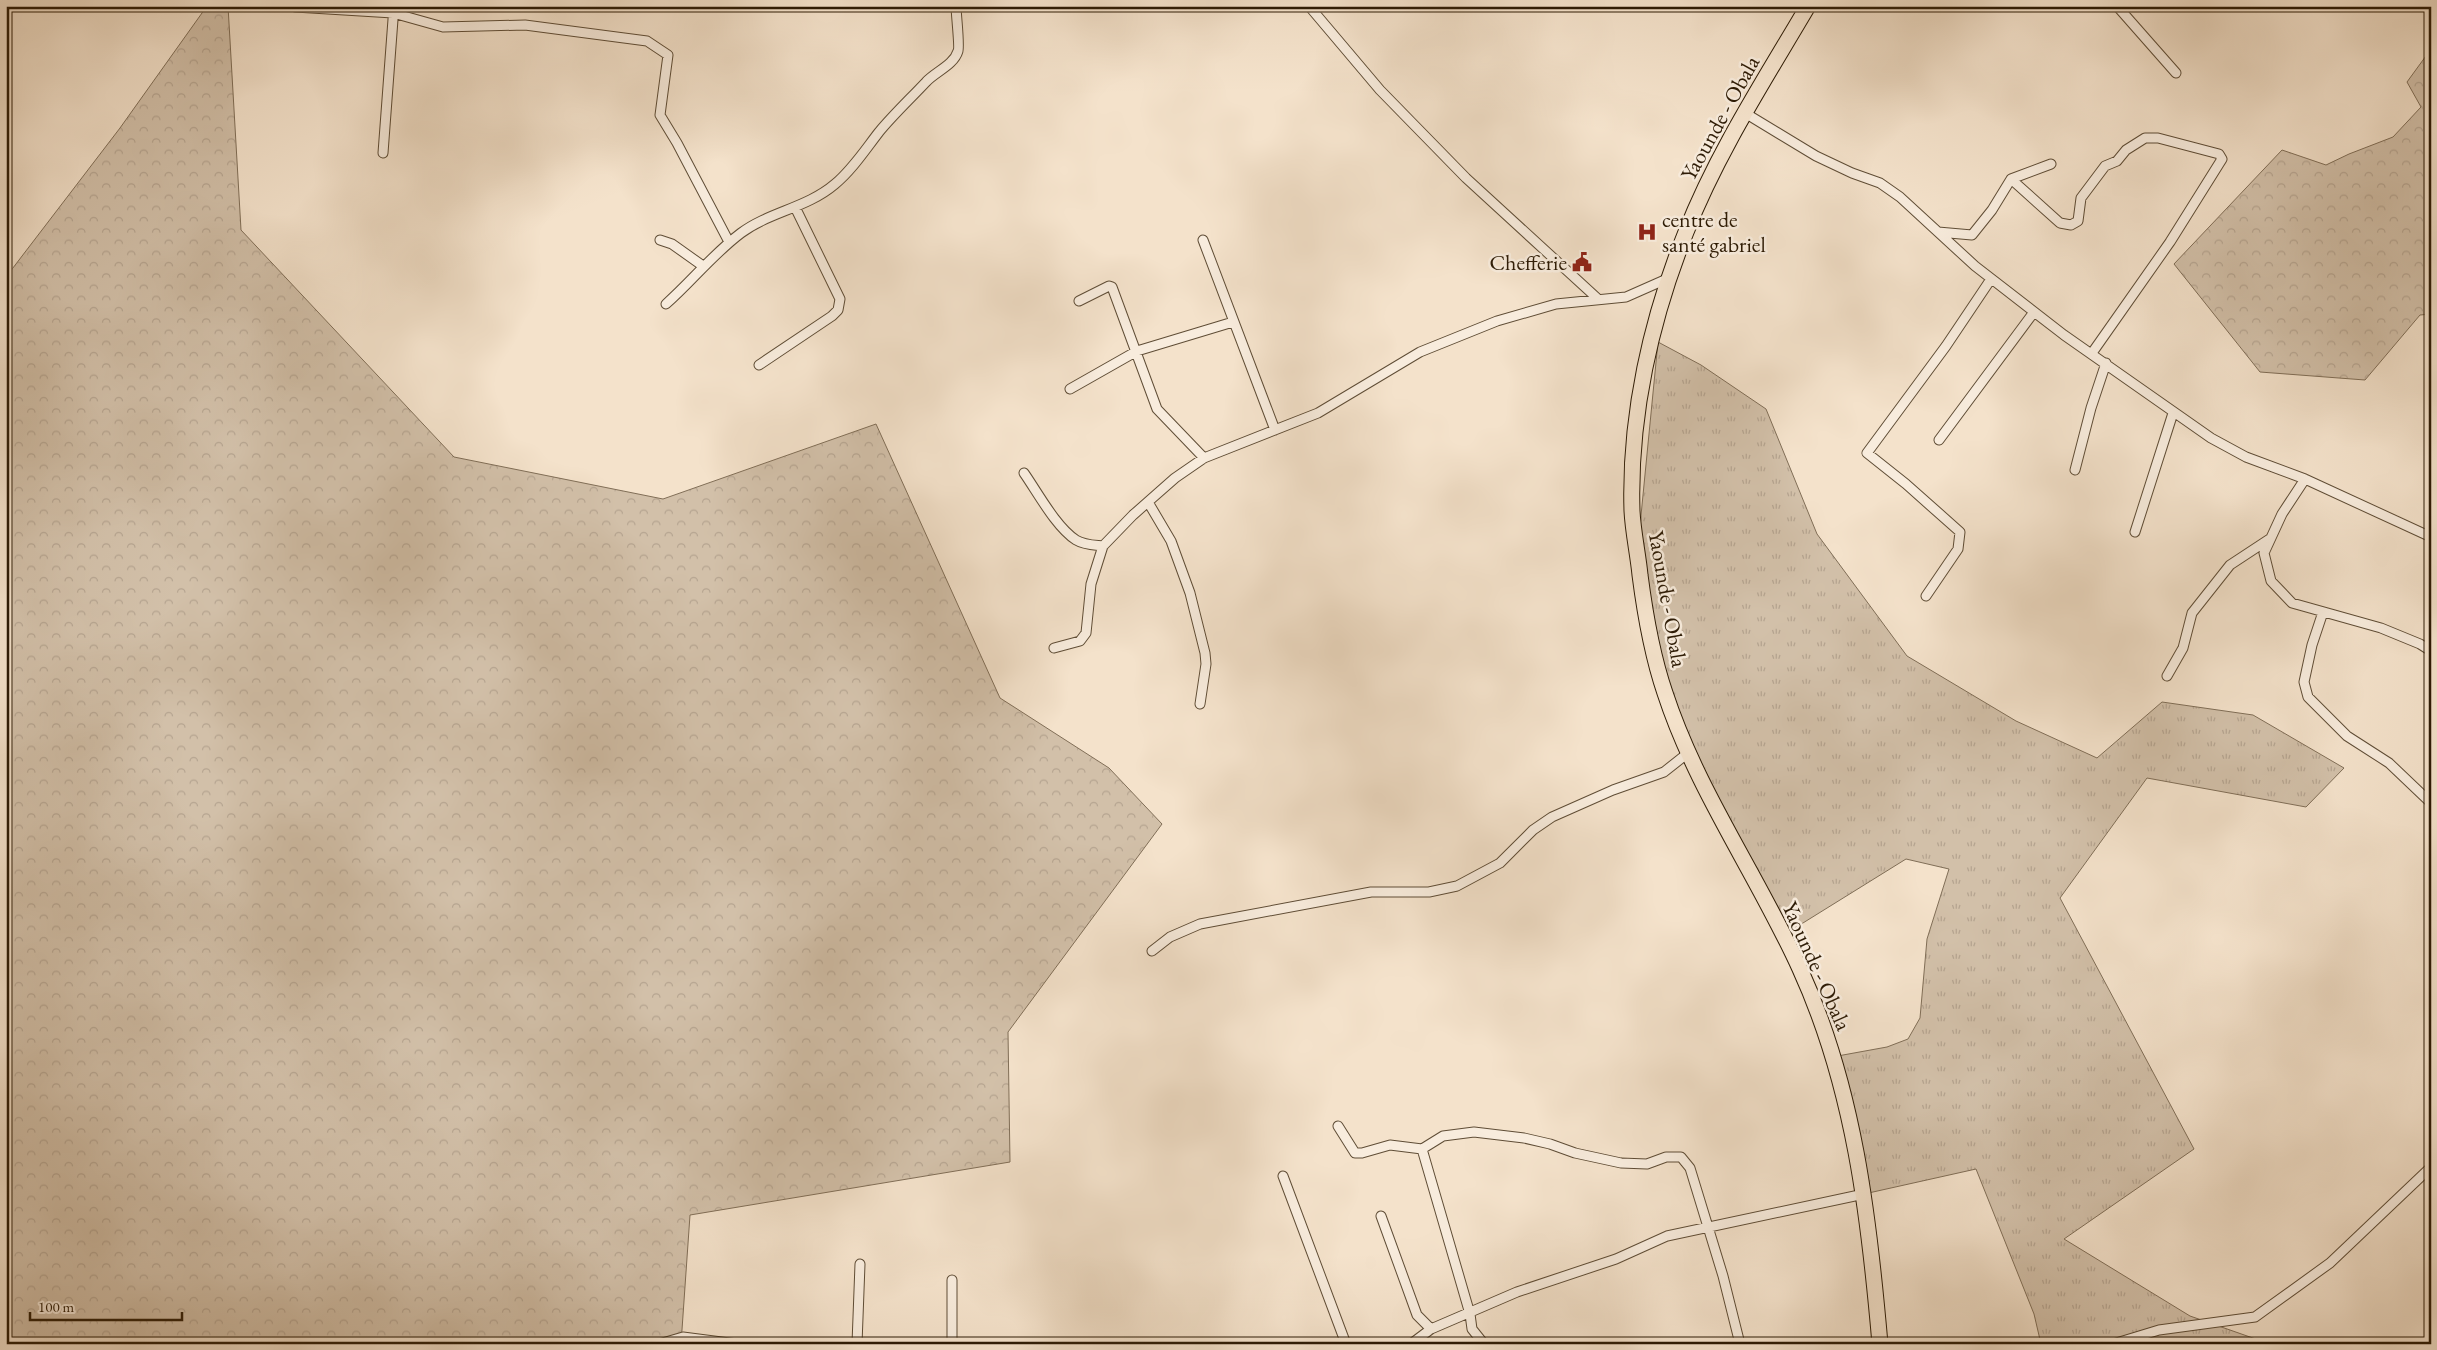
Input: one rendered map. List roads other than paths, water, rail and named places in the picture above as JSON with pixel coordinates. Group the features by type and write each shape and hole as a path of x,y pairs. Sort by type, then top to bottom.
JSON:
{"highway":[{"name":"Yaounde - Obala","path":"1808,6 1745,114 1711,178 1686,230 1669,278 1654,331 1637,419 1632,512 1646,623 1664,692 1688,753 1800,968 1835,1062 1849,1112 1864,1194 1873,1262 1880,1344"}],"street":[{"path":"666,304 684,289 703,266 729,242 758,222 795,206 834,185 865,152 889,120 933,74 953,60 959,50 956,6"},
{"path":"1309,6 1380,90 1466,178 1598,299"},
{"path":"2117,6 2176,73"},
{"path":"295,7 393,10 442,27 525,25 647,41 668,56 660,116 677,143 729,242"},
{"path":"383,153 393,10"},
{"path":"1745,114 1816,156 1880,183 1900,196 1991,278 2034,312 2064,335 2092,352 2173,413 2211,438 2246,458 2305,479 2431,537"},
{"path":"2011,179 2060,223 2071,225 2078,221 2081,198 2105,166 2117,161 2126,150 2145,138 2158,138 2218,154 2222,159 2216,172 2170,242 2092,352"},
{"path":"1938,232 1972,235 1992,210 2011,179 2051,164"},
{"path":"758,365 832,316 840,305 840,298 795,206"},
{"path":"660,240 672,244 703,266"},
{"path":"1202,240 1275,430"},
{"path":"1054,648 1080,641 1086,633 1091,584 1103,546 1175,478 1204,458 1318,413 1392,367 1457,337 1527,311 1598,299 1626,297 1669,278"},
{"path":"1926,596 1958,549 1960,532 1906,484 1867,453 1940,354 1991,278"},
{"path":"1079,301 1109,286 1112,287 1157,409 1204,458"},
{"path":"1939,440 2034,312"},
{"path":"1070,389 1137,351 1233,322"},
{"path":"2075,470 2106,363"},
{"path":"2135,532 2173,413"},
{"path":"1024,473 1049,510 1070,535 1083,543 1103,546"},
{"path":"2305,479 2282,514 2264,552 2271,582 2292,603 2381,628 2430,650"},
{"path":"1148,502 1171,541 1192,602 1206,664 1200,704"},
{"path":"2167,676 2183,648 2192,613 2230,565 2271,538"},
{"path":"2323,612 2312,644 2304,682 2308,697 2347,736 2389,763 2431,803"},
{"path":"1152,951 1170,937 1200,924 1371,892 1429,892 1457,886 1500,863 1533,830 1552,817 1613,790 1664,772 1688,753"},
{"path":"1338,1126 1355,1152 1362,1153 1390,1145 1422,1149 1443,1136 1474,1132 1524,1138 1550,1144 1575,1153 1621,1163 1647,1164 1666,1157 1681,1157 1690,1168 1723,1276 1740,1344"},
{"path":"1422,1149 1470,1314 1472,1329 1484,1344"},
{"path":"2113,1344 2159,1330 2255,1317 2330,1264 2431,1167"},
{"path":"1283,1176 1346,1344"},
{"path":"1411,1344 1431,1329 1470,1314 1517,1292 1616,1259 1667,1236 1864,1194"},
{"path":"1381,1216 1417,1315 1431,1329"},
{"path":"857,1344 860,1264"},
{"path":"952,1280 952,1344"},
{"path":"659,1344 683,1338 737,1344"}],"place":[{"name":"centre de santé gabriel","path":"1647,232"},
{"name":"Chefferie","path":"1582,262"}]}
